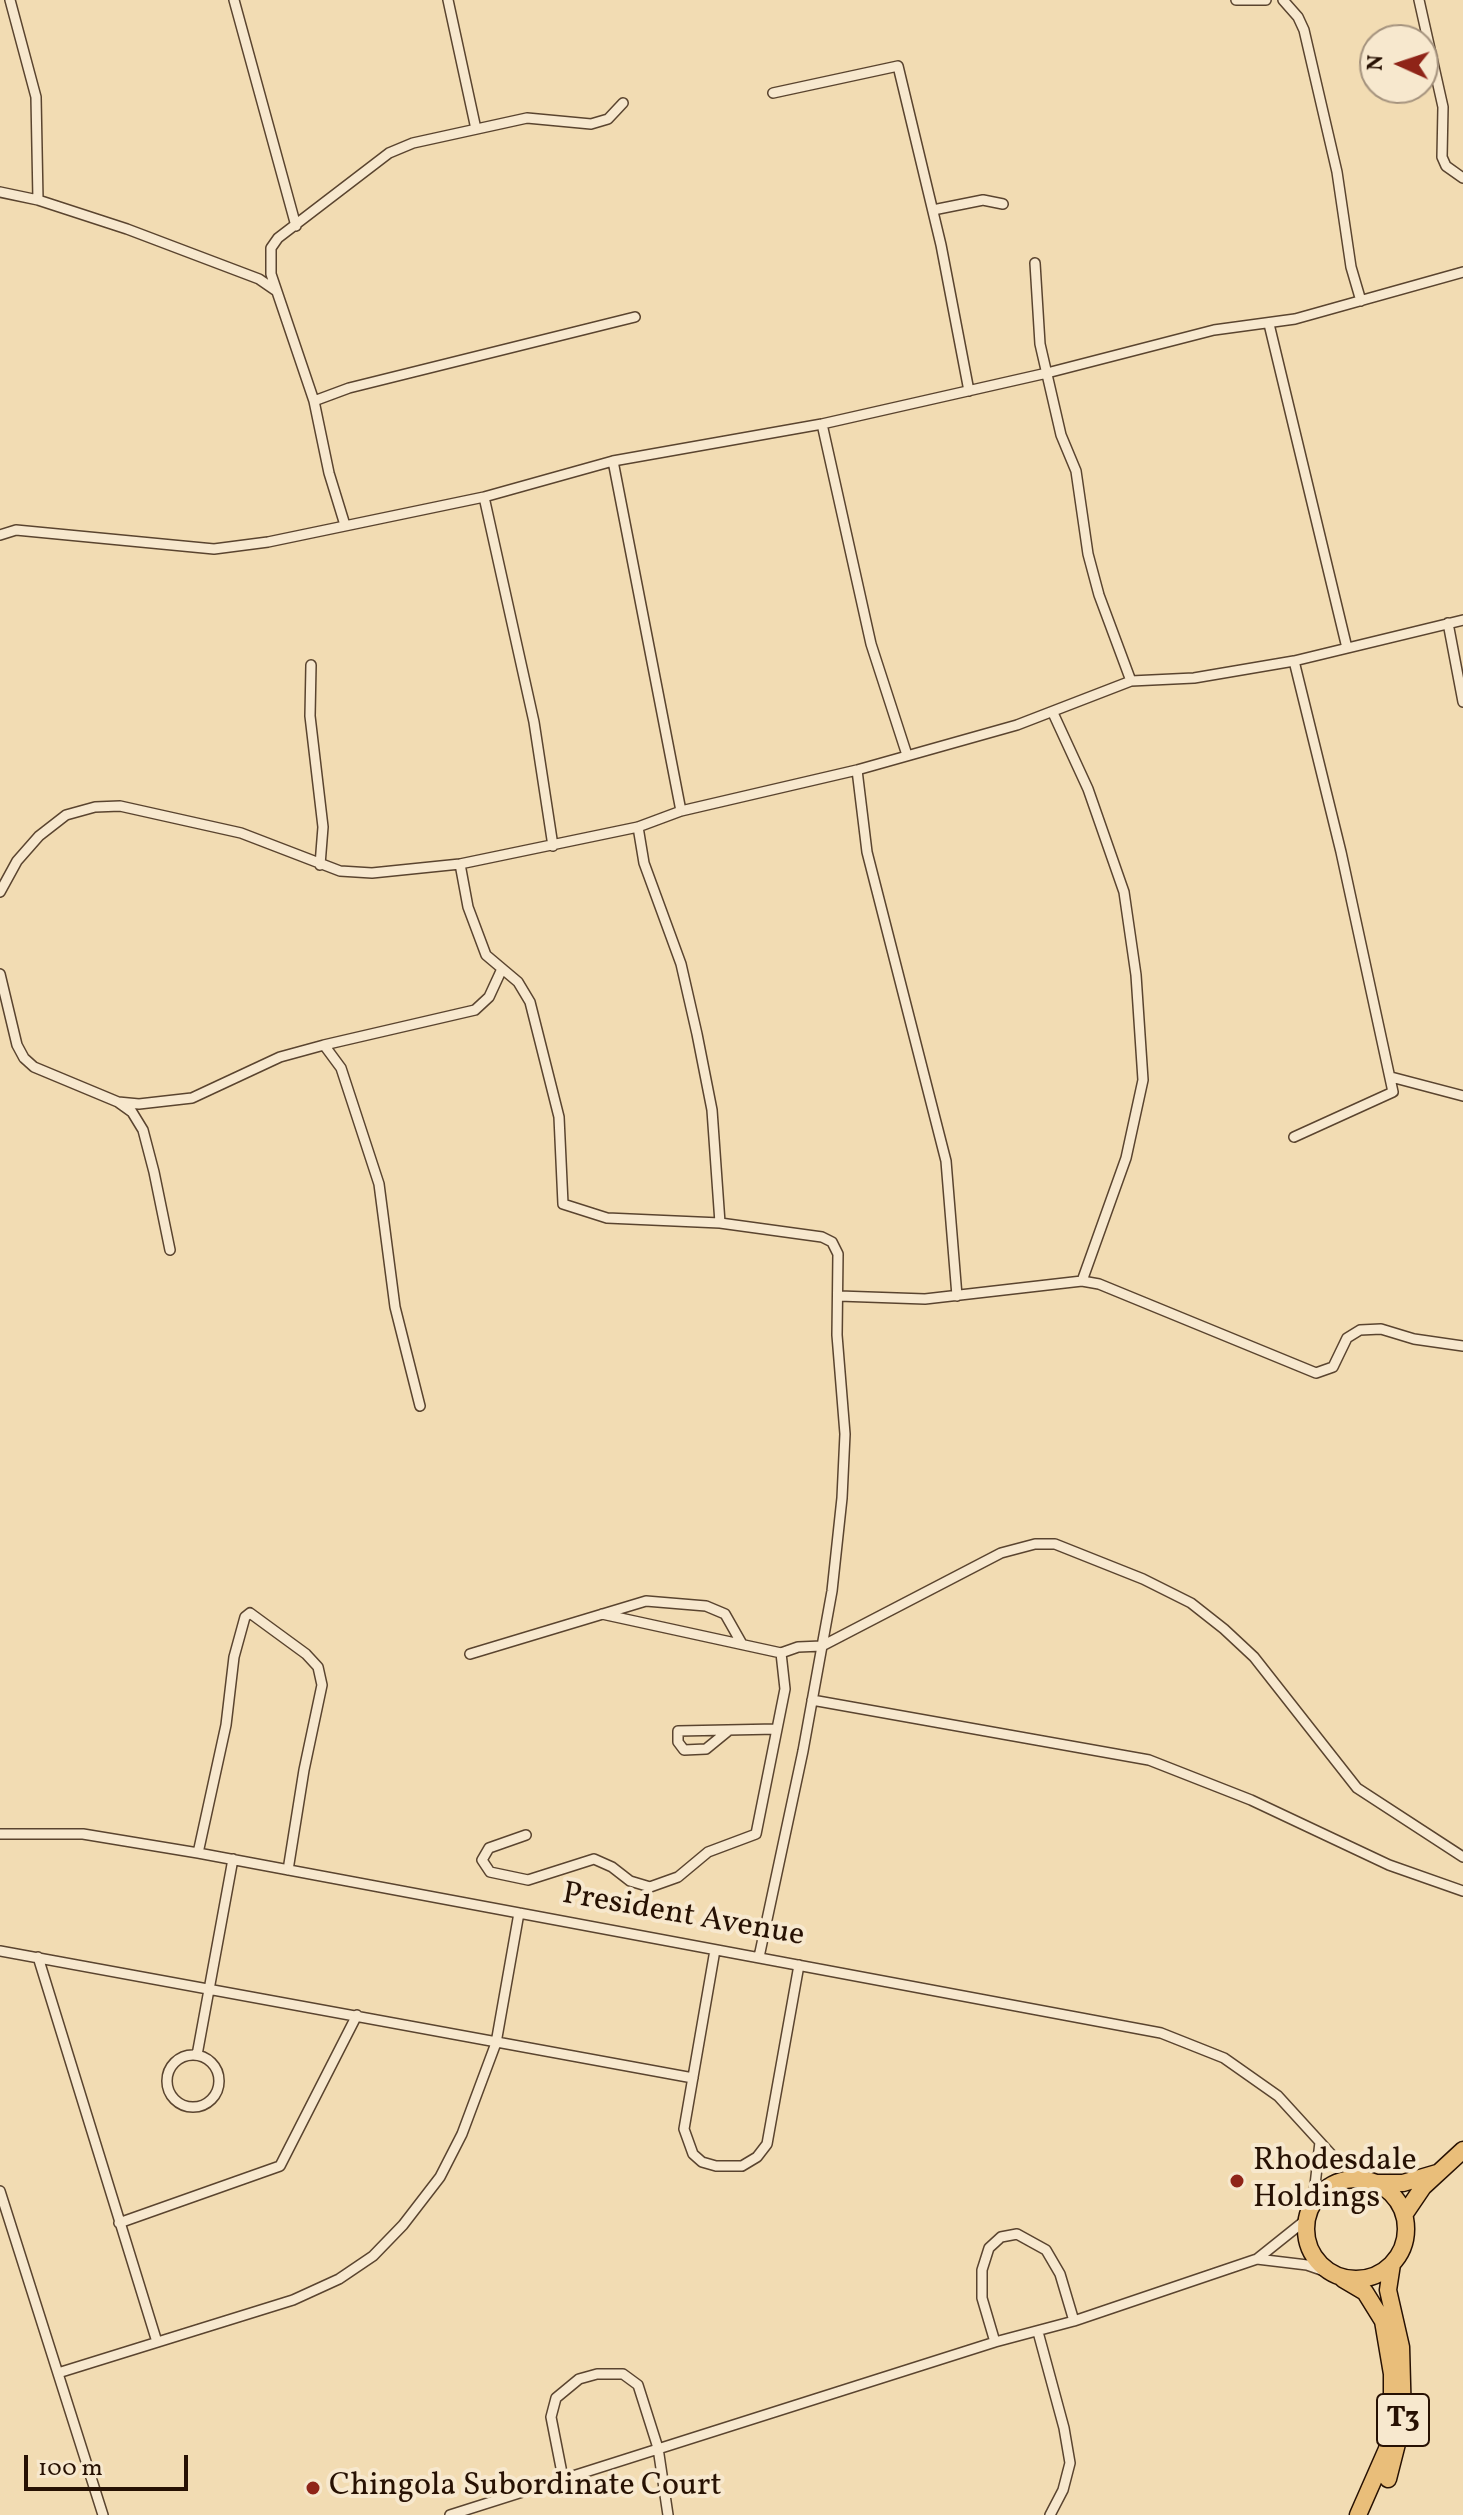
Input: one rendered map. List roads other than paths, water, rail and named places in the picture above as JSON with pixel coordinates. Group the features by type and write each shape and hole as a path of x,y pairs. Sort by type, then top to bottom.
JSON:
{"highway":[{"name":"T3","path":"1371,2515 1398,2452 1403,2420 1402,2360 1388,2290 1392,2264 1405,2241 1404,2215 1438,2172 1463,2150"},
{"name":"T3","path":"1313,2202 1336,2183 1403,2183 1438,2172"},
{"path":"1371,2181 1389,2190 1404,2215"},
{"path":"1307,2219 1313,2202"},
{"name":"T3","path":"1307,2219 1310,2249 1334,2275 1365,2292 1383,2321 1392,2374 1392,2419 1387,2449 1358,2515"},
{"path":"1334,2275 1367,2279 1392,2264"}],"street":[{"path":"10,0 36,97 38,200"},
{"path":"234,0 296,226"},
{"path":"448,0 476,129"},
{"path":"1236,0 1266,0"},
{"path":"1283,0 1298,17 1304,30 1337,172 1351,267 1361,301"},
{"path":"1419,0 1443,107 1442,157 1446,166 1463,178"},
{"path":"773,93 898,66 933,210 969,391"},
{"path":"345,525 329,473 314,401 275,290 269,263 271,248 278,238 389,153 413,143 527,118 591,124 608,119 623,103"},
{"path":"0,192 38,200 194,253 259,279 275,290"},
{"path":"933,210 983,200 1003,204"},
{"path":"1035,263 1037,323 1061,435 1076,471 1088,554 1099,595 1131,681"},
{"path":"0,535 16,530 214,549 298,537 484,497 613,461 822,424 1047,373 1214,330 1269,324 1463,272"},
{"path":"314,401 349,388 635,317"},
{"path":"1269,324 1347,648"},
{"path":"822,424 871,644 907,755"},
{"path":"613,461 681,811"},
{"path":"484,497 534,722 553,846"},
{"path":"0,892 17,861 39,836 66,815 95,807 120,806 214,826 340,871 372,873 460,864 638,827 681,811 857,770 1053,713 1131,681 1194,678 1294,661 1463,620"},
{"path":"1448,623 1463,702"},
{"path":"1294,661 1393,1092 1389,1097 1294,1137"},
{"path":"311,665 310,716 322,818 320,865"},
{"path":"1053,713 1088,789 1124,892 1136,975 1143,1080 1126,1158 1082,1281"},
{"path":"857,770 870,867 946,1161 957,1296"},
{"path":"638,827 644,863 681,964 697,1034 712,1110 720,1223"},
{"path":"460,864 476,930 486,955 501,971 518,982 530,1002 559,1117 563,1204 607,1218 720,1223 822,1237 832,1242 838,1254 837,1335 845,1434 842,1498 822,1646 759,1957"},
{"path":"118,1102 170,1102 192,1098 280,1057 475,1010 489,997 501,971"},
{"path":"0,974 7,990 17,1045 24,1058 34,1067 118,1102 132,1112 143,1130 170,1250"},
{"path":"324,1045 341,1068 379,1184 395,1307 420,1406"},
{"path":"1391,1077 1463,1096"},
{"path":"839,1296 881,1300 957,1296 1082,1281 1099,1284 1316,1373 1333,1367 1347,1338 1360,1330 1381,1329 1414,1339 1463,1346"},
{"path":"602,1614 781,1653 798,1647 822,1646 1001,1553 1035,1544 1074,1550 1191,1603 1224,1629 1254,1657 1357,1788 1463,1857"},
{"path":"470,1654 646,1601 706,1606 725,1614 742,1644"},
{"path":"198,1853 226,1725 234,1657 245,1617 250,1613 306,1654 318,1667 322,1685 288,1870"},
{"path":"526,1835 489,1848 482,1860 490,1872 528,1880 594,1859 612,1867 630,1881 650,1887 678,1877 708,1852 756,1834 785,1689 781,1653"},
{"path":"812,1700 1149,1760 1251,1800 1389,1865 1463,1891"},
{"path":"728,1731 706,1749 695,1752 684,1750 677,1736 678,1731 777,1729"},
{"name":"President Avenue","path":"0,1834 83,1834 198,1853 1161,2033 1224,2058 1278,2096 1341,2165 1371,2181"},
{"path":"197,2055 233,1859"},
{"path":"58,2373 293,2300 339,2279 373,2256 403,2225 440,2177 462,2134 496,2043 519,1913"},
{"path":"715,1950 684,2129 693,2154 702,2162 734,2167 757,2157 770,2135 799,1965"},
{"path":"0,1951 693,2078"},
{"path":"38,1957 157,2342"},
{"path":"119,2223 280,2166 357,2015"},
{"path":"197,2055 214,2066 218,2086 207,2103 188,2107 171,2096 167,2077 178,2060 197,2055"},
{"path":"1313,2202 1320,2142"},
{"path":"0,2191 103,2515"},
{"path":"450,2515 658,2448 909,2373 995,2342 1074,2321 1257,2259 1285,2240 1307,2219"},
{"path":"995,2342 982,2298 982,2270 989,2248 1001,2237 1017,2234 1046,2250 1060,2274 1074,2321"},
{"path":"1257,2259 1307,2265 1334,2275"},
{"path":"1038,2332 1064,2428 1070,2463 1063,2490 1050,2515"},
{"path":"563,2478 552,2406 566,2386 579,2379 613,2372 638,2385 658,2448 668,2515"}],"place":[{"name":"Rhodesdale Holdings","path":"1237,2181"},
{"name":"Chingola Subordinate Court","path":"313,2488"}]}
